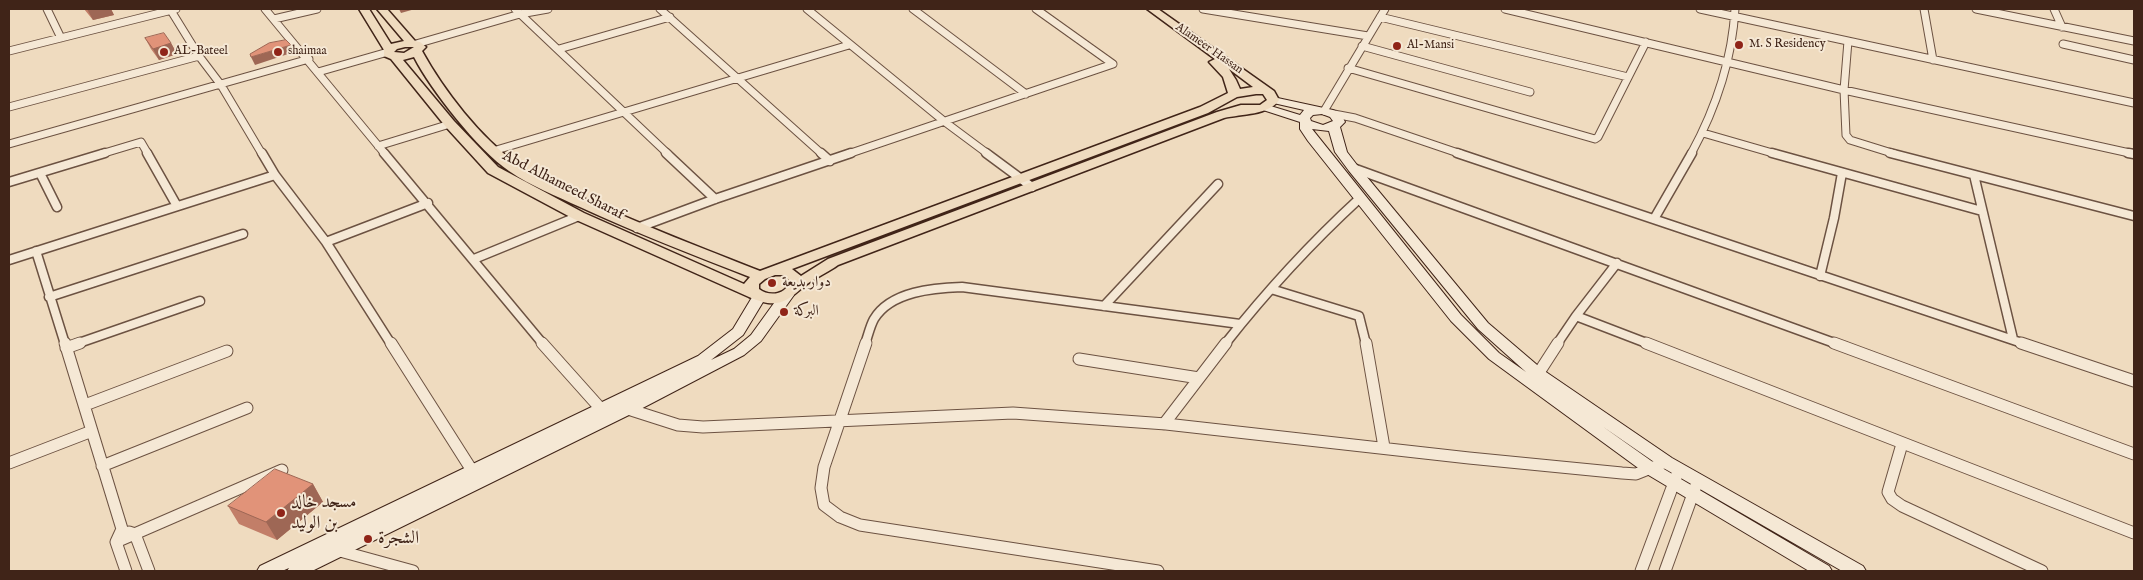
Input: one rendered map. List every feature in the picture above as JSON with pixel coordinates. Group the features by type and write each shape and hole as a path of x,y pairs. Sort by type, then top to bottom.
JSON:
{"main road":[{"name":"Abd Alhameed Sharaf","path":"364,9 391,54 450,124 493,170 579,216 756,296"},
{"name":"Abd Alhameed Sharaf","path":"382,9 416,47 428,70 454,107 493,151 524,176 637,228 766,273 789,272 796,278 792,290"},
{"name":"Alameer Hassan","path":"1141,9 1219,65 1229,76 1234,88 1228,103 1230,106 1261,103"},
{"name":"Alameer Hassan","path":"1152,9 1261,103"},
{"path":"391,54 399,45 416,47"},
{"path":"756,296 772,299 792,290 833,262 1204,110 1245,90 1261,103 1322,128 1330,117"},
{"path":"756,296 751,286 766,273 1221,115 1261,103 1330,117"},
{"path":"1330,117 1306,114 1306,129 1312,139 1476,340 1509,368 1651,469 1673,471"},
{"path":"1330,117 1341,152 1388,209 1416,247 1483,326 1538,374 1673,471 1823,571"},
{"path":"1364,205 1388,209"},
{"path":"296,571 628,409 749,346 792,290"},
{"path":"266,571 704,359 738,332 756,296"},
{"path":"1695,486 1857,571"}],"street":[{"path":"47,9 61,38"},
{"path":"9,51 173,9 199,56 221,85 276,175 326,242 473,472"},
{"path":"265,9 309,59 378,146 428,203 568,373 601,409"},
{"path":"274,19 317,9"},
{"path":"416,47 520,13 548,9"},
{"path":"660,9 830,161"},
{"path":"809,10 820,9"},
{"path":"913,9 1026,94"},
{"path":"637,228 1113,64 1036,9"},
{"path":"1203,9 1227,11 1368,36"},
{"path":"1386,9 1348,68 1330,117 1374,126 2134,381"},
{"path":"1505,9 1844,90 2134,154"},
{"path":"1700,9 1735,12 1848,41 2134,103"},
{"path":"1924,9 1933,60"},
{"path":"1976,9 2134,41"},
{"path":"2054,9 2062,27"},
{"path":"809,10 849,45 945,122 1027,183"},
{"path":"1654,219 1703,133 1720,94 1728,62 1735,12"},
{"path":"520,13 714,200"},
{"path":"559,49 670,17"},
{"path":"1380,17 1628,77"},
{"path":"1848,41 1844,90 1846,135 1850,140 1872,148 2134,216"},
{"path":"1348,68 1595,139 1598,137 1646,42"},
{"path":"2063,44 2134,60"},
{"path":"493,151 849,45"},
{"path":"1362,46 1530,92"},
{"path":"318,72 391,54"},
{"path":"9,106 199,56"},
{"path":"9,144 309,59"},
{"path":"378,146 450,124"},
{"path":"1703,133 1842,174 1982,211"},
{"path":"9,182 141,142 177,206"},
{"path":"1353,168 1617,262 2134,454"},
{"path":"40,173 57,207"},
{"path":"1820,276 1842,174"},
{"path":"9,260 276,175"},
{"path":"1974,175 2013,339"},
{"path":"1104,306 1218,184"},
{"path":"326,242 428,203"},
{"path":"1164,424 1240,324 1271,289 1324,232 1364,205"},
{"path":"474,259 579,216"},
{"path":"49,297 243,234"},
{"path":"36,251 122,529 116,542 126,571"},
{"path":"1538,374 1576,316 1617,262"},
{"path":"1158,571 1114,568 860,525 840,517 824,505 821,488 824,467 838,421 874,319 881,309 896,300 920,291 962,287 1240,324"},
{"path":"1271,289 1358,316 1369,355 1384,447"},
{"path":"66,348 200,301"},
{"path":"1576,316 2134,533"},
{"path":"84,405 227,351"},
{"path":"1079,359 1199,378"},
{"path":"102,466 247,408"},
{"path":"628,409 678,425 703,427 1013,413 1164,424 1622,473 1636,474 1651,469 1673,471 1641,571"},
{"path":"9,463 92,431"},
{"path":"1902,444 1888,492 1892,499 1902,506 2042,571"},
{"path":"116,542 282,470"},
{"path":"1666,571 1695,486"},
{"path":"122,529 135,534 149,571"},
{"path":"340,551 413,571"}],"building":[{"path":"164,33 171,43 153,49 145,38"},
{"path":"286,40 291,45 251,57 250,54 269,43"},
{"path":"275,469 313,484 266,522 228,506"}],"place":[{"name":"M. S Residency","path":"1739,45"},
{"name":"Al-Mansi","path":"1397,46"},
{"name":"AL-Bateel","path":"164,52"},
{"name":"shaimaa","path":"278,52"},
{"name":"دوار بديعة","path":"772,283"},
{"name":"البركة","path":"784,312"},
{"name":"مسجد خالد بن الوليد","path":"281,513"},
{"name":"الشجرة","path":"368,539"}]}
